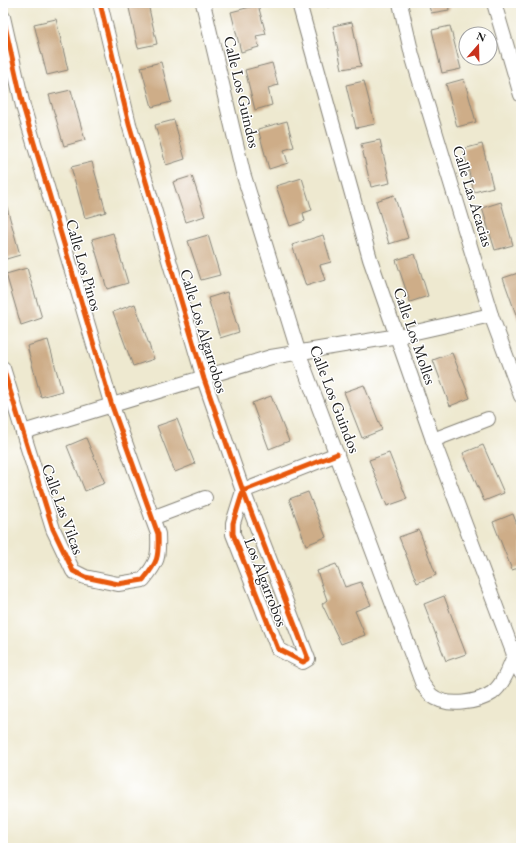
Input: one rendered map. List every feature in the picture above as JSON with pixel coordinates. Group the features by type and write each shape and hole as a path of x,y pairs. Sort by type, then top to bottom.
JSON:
{"street":[{"name":"Calle Los Algarrobos","path":"100,3 129,124 204,378 243,491 308,658"},
{"name":"Calle Los Guindos","path":"204,3 243,173 299,354 338,454 424,686 432,696 443,701 472,703 493,692 508,672 514,656"},
{"name":"Calle Los Molles","path":"300,3 370,260 398,336 433,440 521,673"},
{"name":"Calle Las Acacias","path":"400,3 412,55 491,315 521,396"},
{"path":"494,3 521,95"},
{"name":"Calle Los Pinos","path":"3,17 23,106 112,406 152,518"},
{"path":"23,432 271,357 299,354 398,336 491,315"},
{"name":"Calle Las Vilcas","path":"3,368 54,529 73,570 85,577 118,584 143,580 156,565 159,554 158,534 152,518"},
{"path":"433,440 488,419"},
{"path":"243,491 338,454"},
{"name":"Los Algarrobos","path":"243,491 233,523 234,534 272,635 278,650 303,662 308,658"},
{"path":"152,518 205,498"}],"building":[{"path":"326,3 348,3 348,4 327,7"},
{"path":"428,3 448,3 449,10 431,13"},
{"path":"148,4 157,44 138,48 129,8"},
{"path":"258,5 266,34 256,36 259,47 241,52 231,12"},
{"path":"56,19 68,70 47,75 34,24"},
{"path":"352,22 361,66 342,69 333,26"},
{"path":"450,26 458,57 458,66 460,66 461,69 442,73 432,30"},
{"path":"161,62 171,102 152,107 141,67"},
{"path":"272,63 278,85 268,88 272,105 255,110 245,70"},
{"path":"464,79 476,122 457,127 446,84"},
{"path":"364,81 375,124 356,128 346,85"},
{"path":"71,90 85,140 64,146 49,95"},
{"path":"174,120 185,159 166,165 155,125"},
{"path":"287,121 294,147 284,150 288,163 269,169 258,129"},
{"path":"380,140 390,183 371,187 361,144"},
{"path":"482,144 493,187 474,192 463,149"},
{"path":"92,162 106,212 85,218 71,167"},
{"path":"192,176 205,216 186,222 173,182"},
{"path":"302,178 312,210 303,213 305,221 290,226 276,186"},
{"path":"394,195 408,238 389,244 376,201"},
{"path":"501,202 513,245 495,250 482,208"},
{"path":"6,204 20,255 3,260 3,205"},
{"path":"113,233 128,283 107,289 92,239"},
{"path":"208,235 220,275 201,280 188,241"},
{"path":"323,235 331,262 320,265 325,280 306,286 292,245"},
{"path":"415,254 428,296 410,302 396,260"},
{"path":"27,268 42,318 21,325 6,274"},
{"path":"521,272 521,318 518,320 503,278"},
{"path":"227,292 239,332 220,338 208,298"},
{"path":"135,304 154,359 133,366 113,312"},
{"path":"48,340 62,391 41,397 27,346"},
{"path":"452,353 470,398 450,406 433,360"},
{"path":"364,385 382,430 362,438 344,392"},
{"path":"271,396 289,441 269,449 252,403"},
{"path":"177,419 195,464 175,472 157,426"},
{"path":"86,438 105,483 85,491 67,446"},
{"path":"483,445 504,493 484,501 463,453"},
{"path":"389,453 407,499 387,506 369,460"},
{"path":"308,492 326,537 306,545 289,499"},
{"path":"513,514 521,535 521,567 512,570 493,522"},
{"path":"419,530 436,575 417,583 399,537"},
{"path":"336,564 345,587 361,582 371,605 355,611 365,635 341,644 322,604 327,600 317,571"},
{"path":"444,596 466,654 446,661 424,604"}],"cycle path":[{"path":"100,3 129,124 204,379 243,491 308,659 303,662 278,649 233,534 233,523 243,491 337,454"},
{"path":"3,17 23,106 112,406 158,534 158,554 155,564 143,580 118,584 85,577 73,571 53,529 3,368"}]}
